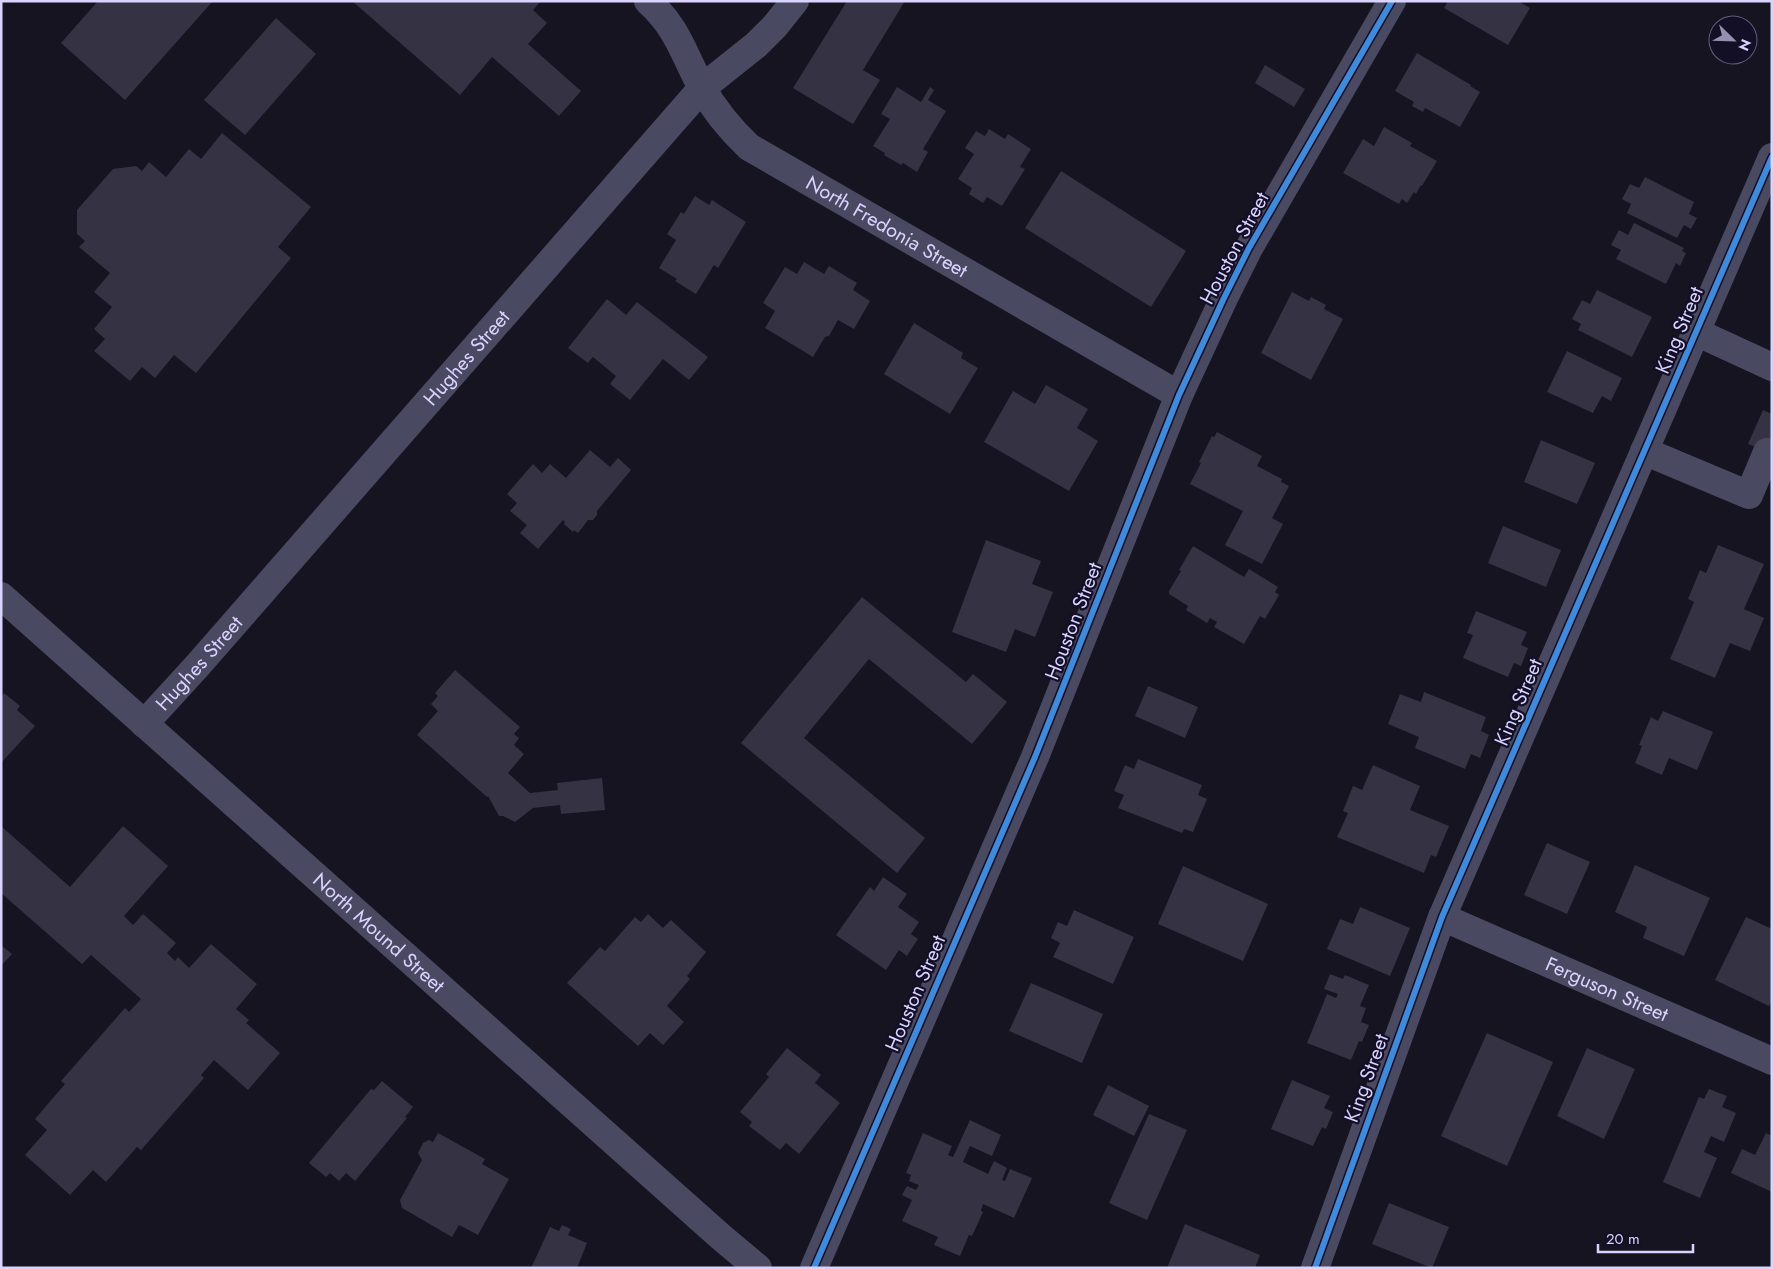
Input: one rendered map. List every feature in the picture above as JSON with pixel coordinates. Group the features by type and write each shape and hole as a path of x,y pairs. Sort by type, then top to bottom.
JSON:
{"street":[{"name":"North Fredonia Street","path":"648,1 673,28 702,88 734,132 749,147 1179,395"},
{"name":"Hughes Street","path":"144,724 204,658 702,88 756,44 775,26 795,1"},
{"name":"Houston Street","path":"814,1268 1035,757 1179,395 1249,248 1392,1"},
{"name":"King Street","path":"1315,1268 1442,917 1772,157"},
{"path":"1696,332 1772,367"},
{"path":"1644,451 1748,495 1767,452"},
{"name":"North Mound Street","path":"1,596 714,1231 758,1268"},
{"name":"Ferguson Street","path":"1442,917 1772,1061"}],"building":[{"path":"98,1 213,1 125,100 61,43"},
{"path":"352,1 541,1 533,10 547,23 528,44 581,91 559,116 492,57 460,95"},
{"path":"847,1 905,1 863,70 880,80 853,124 793,88"},
{"path":"1448,1 1518,1 1530,8 1508,45 1444,8"},
{"path":"276,18 316,54 245,135 204,100"},
{"path":"1417,53 1480,92 1460,127 1425,108 1423,112 1412,106 1414,102 1395,91"},
{"path":"1265,65 1305,89 1294,107 1255,83"},
{"path":"897,87 921,102 930,87 934,90 928,100 946,111 923,149 928,152 917,172 903,163 901,165 884,155 885,153 873,146 890,119 881,114"},
{"path":"1384,127 1412,143 1410,146 1437,161 1422,186 1416,194 1414,192 1407,203 1402,199 1399,204 1343,173 1363,139 1374,146"},
{"path":"989,129 1005,139 1008,134 1031,149 1020,167 1025,169 1002,206 987,197 983,203 969,194 972,188 958,179 974,154 965,148 976,131 985,136"},
{"path":"222,133 311,207 278,247 291,258 196,373 174,355 155,378 142,367 130,381 94,351 105,339 94,329 112,307 94,292 110,273 79,247 85,241 77,234 77,210 113,169 136,166 142,171 149,162 166,177 189,149 201,159"},
{"path":"1061,171 1186,251 1151,307 1025,228"},
{"path":"1645,177 1694,202 1689,214 1697,218 1691,229 1684,225 1677,238 1627,213 1631,204 1622,199 1630,184 1639,188"},
{"path":"695,196 709,205 712,200 746,222 718,268 714,265 696,294 659,268 676,240 667,234 681,212 684,214"},
{"path":"1634,223 1684,248 1682,251 1686,253 1680,266 1676,263 1666,284 1616,259 1621,250 1611,245 1619,230 1628,235"},
{"path":"804,262 824,274 829,266 857,283 853,290 870,301 854,329 838,320 829,336 825,337 813,357 765,328 775,311 763,303 785,267 797,274"},
{"path":"1597,290 1652,317 1632,357 1578,330 1581,324 1572,319 1582,300 1590,304"},
{"path":"1292,292 1309,301 1311,297 1326,305 1324,309 1343,319 1311,380 1261,353"},
{"path":"607,299 626,315 637,302 708,357 689,380 663,359 630,400 610,384 616,376 593,357 588,363 568,348"},
{"path":"914,323 963,353 961,358 978,368 950,414 884,374"},
{"path":"1567,351 1622,378 1611,401 1602,396 1593,413 1547,392"},
{"path":"1046,385 1088,409 1077,428 1098,441 1069,491 984,442 1013,391 1035,404"},
{"path":"1763,410 1772,414 1772,454 1748,444"},
{"path":"1217,432 1262,456 1257,466 1282,479 1281,482 1289,486 1272,518 1283,524 1262,564 1225,545 1243,511 1190,484 1212,436 1214,437"},
{"path":"1541,440 1595,463 1577,504 1524,482"},
{"path":"590,450 610,467 618,458 631,470 597,511 597,515 593,520 588,520 578,533 574,530 573,532 564,524 563,520 538,549 520,533 527,525 510,511 517,503 507,494 533,464 542,473 550,464 566,478"},
{"path":"1503,526 1561,550 1546,587 1488,563"},
{"path":"986,540 1041,561 1032,584 1053,592 1035,637 1015,629 1006,652 952,632"},
{"path":"1718,545 1764,564 1744,609 1764,618 1750,651 1730,643 1715,678 1670,659 1694,602 1688,599 1700,570 1706,573"},
{"path":"1193,546 1244,577 1249,569 1278,587 1275,592 1279,595 1265,619 1260,616 1244,644 1214,627 1217,622 1210,618 1207,623 1186,610 1188,606 1169,594 1181,571 1179,570"},
{"path":"862,597 966,682 973,674 1007,702 972,744 869,659 804,738 925,838 897,873 741,743"},
{"path":"1476,611 1527,632 1521,645 1528,648 1521,666 1514,663 1508,677 1463,658 1473,635 1467,633"},
{"path":"455,670 520,727 514,734 519,738 514,745 524,754 508,773 530,793 558,790 557,783 602,778 605,810 561,814 560,805 533,808 515,822 499,816 488,796 417,735 438,711 431,704 438,696 435,693"},
{"path":"1148,686 1198,707 1185,738 1135,716"},
{"path":"1424,692 1486,717 1481,731 1489,735 1480,758 1471,754 1465,769 1415,748 1419,737 1388,724 1400,694 1421,702"},
{"path":"4,693 20,706 17,710 35,726 1,763 1,697"},
{"path":"1663,711 1713,732 1697,770 1669,758 1662,775 1635,763 1642,746 1639,745 1651,717 1658,721"},
{"path":"1138,759 1202,785 1198,795 1207,799 1193,832 1184,829 1182,833 1118,808 1124,795 1114,791 1125,765 1134,769"},
{"path":"1373,765 1420,786 1410,810 1449,826 1436,857 1431,855 1424,873 1337,837 1348,813 1343,811 1353,786 1362,790"},
{"path":"1,826 70,887 123,826 168,866 124,916 133,925 143,914 176,943 167,953 175,961 178,957 189,968 211,944 257,984 236,1009 249,1020 246,1023 280,1053 248,1090 214,1060 201,1075 204,1078 141,1150 137,1147 106,1182 93,1170 70,1195 25,1155 47,1130 35,1119 65,1084 61,1081 125,1008 129,1012 141,999 91,955 82,964 1,893"},
{"path":"1547,843 1590,862 1567,914 1524,895"},
{"path":"1635,865 1710,898 1684,956 1643,938 1647,927 1615,912"},
{"path":"1183,866 1268,904 1243,961 1158,924"},
{"path":"883,877 907,894 898,907 919,922 911,934 918,939 907,956 899,950 886,970 836,935 870,887 874,891"},
{"path":"1360,907 1410,928 1390,976 1327,949 1340,919 1353,924"},
{"path":"1074,910 1134,937 1113,984 1053,957 1060,943 1051,938 1058,922 1067,926"},
{"path":"648,914 663,928 671,920 706,952 687,976 690,979 667,1006 684,1022 663,1045 650,1033 638,1046 567,983 600,947 605,951 635,917 641,922"},
{"path":"1746,917 1772,929 1772,1001 1769,1006 1715,980"},
{"path":"1,945 12,954 1,966"},
{"path":"1330,974 1343,979 1345,975 1369,985 1360,1006 1366,1008 1361,1022 1369,1025 1362,1042 1359,1041 1351,1060 1307,1043 1327,994 1336,998 1338,994 1324,989"},
{"path":"1031,983 1103,1014 1082,1063 1009,1031"},
{"path":"1487,1033 1553,1062 1507,1166 1441,1136"},
{"path":"787,1048 821,1075 815,1083 840,1103 799,1154 786,1143 780,1150 749,1126 752,1122 740,1112 769,1077 766,1074"},
{"path":"1587,1048 1635,1069 1604,1139 1557,1116"},
{"path":"1292,1080 1330,1096 1324,1108 1333,1112 1326,1129 1322,1127 1313,1146 1271,1129"},
{"path":"382,1081 413,1107 405,1117 407,1118 355,1181 346,1173 339,1181 330,1173 326,1177 309,1163 371,1089 374,1090"},
{"path":"1108,1085 1149,1106 1134,1136 1093,1115"},
{"path":"1709,1089 1727,1096 1722,1107 1736,1113 1724,1142 1711,1136 1704,1152 1717,1158 1700,1198 1663,1182 1699,1097 1704,1099"},
{"path":"1149,1114 1187,1130 1147,1220 1109,1203"},
{"path":"970,1120 1001,1135 992,1156 970,1146 963,1162 988,1174 994,1161 1007,1168 1002,1180 1005,1181 1010,1169 1032,1178 1014,1218 983,1204 981,1211 983,1212 972,1236 969,1235 960,1256 934,1245 938,1237 902,1221 912,1200 902,1195 907,1186 916,1190 919,1185 909,1181 911,1175 906,1173 923,1133 952,1146 948,1155 953,1157"},
{"path":"438,1133 485,1159 482,1164 509,1179 478,1235 459,1225 452,1237 402,1208 400,1200 422,1160 418,1153 423,1143 429,1140 433,1142"},
{"path":"1766,1133 1772,1136 1772,1192 1731,1173 1742,1149 1755,1155"},
{"path":"1389,1203 1449,1227 1432,1268 1372,1244"},
{"path":"1185,1224 1260,1255 1255,1268 1167,1268"},
{"path":"562,1225 571,1229 568,1235 587,1243 577,1268 531,1268 550,1227 559,1231"}],"cycle path":[{"path":"814,1268 1035,757 1179,395 1249,248 1392,1"},
{"path":"1315,1268 1442,917 1772,157"}]}
